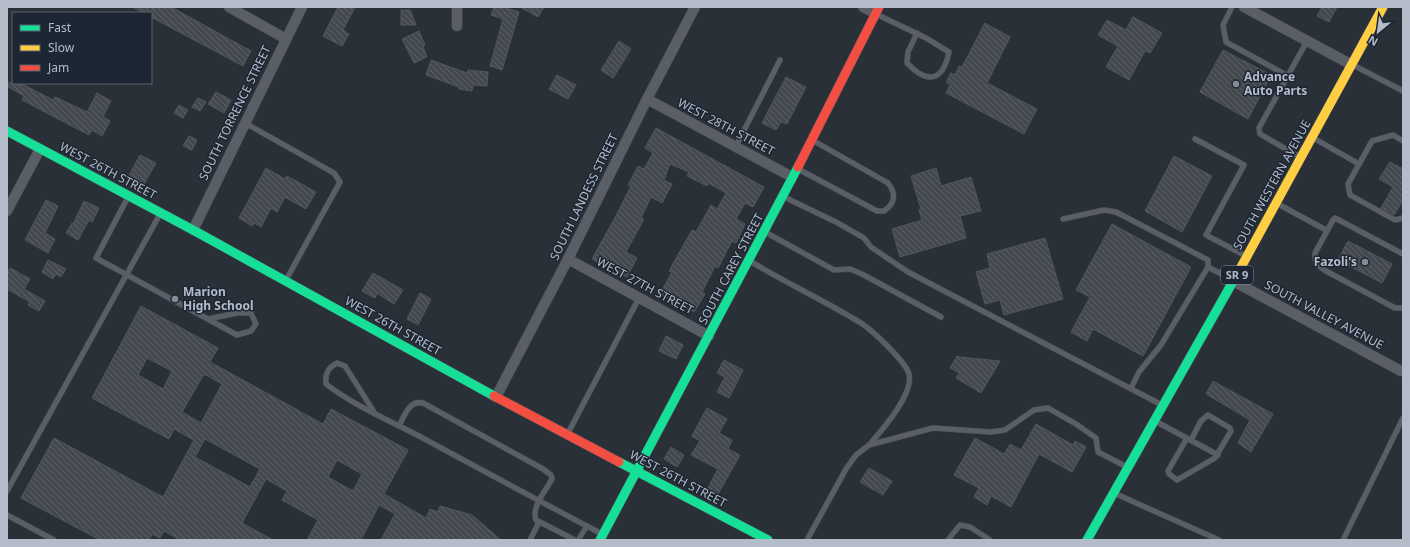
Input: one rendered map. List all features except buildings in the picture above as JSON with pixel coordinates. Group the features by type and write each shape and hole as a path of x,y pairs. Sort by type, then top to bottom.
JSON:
{"main road":[{"name":"SOUTH WESTERN AVENUE","path":"1087,540 1233,281 1383,7"},
{"name":"SOUTH CAREY STREET","path":"602,537 795,173 877,10"},
{"name":"WEST 26TH STREET","path":"7,131 193,230 496,397 768,540"}],"street":[{"path":"229,7 286,39"},
{"name":"SOUTH TORRENCE STREET","path":"193,230 302,7"},
{"path":"457,7 457,26"},
{"name":"SOUTH LANDESS STREET","path":"496,397 568,259 647,99 695,7"},
{"path":"863,7 877,10"},
{"path":"1244,7 1352,64"},
{"name":"WEST 28TH STREET","path":"647,99 736,146 795,173"},
{"path":"7,211 40,149"},
{"name":"WEST 27TH STREET","path":"568,259 709,336"},
{"name":"SOUTH VALLEY AVENUE","path":"1233,281 1402,371"}],"lane":[{"path":"1232,7 1223,25 1226,42 1288,76"},
{"path":"877,10 949,52 947,62 941,73 934,77 925,78 907,63 908,52 917,34"},
{"path":"1301,158 1260,134 1259,128 1307,41"},
{"path":"736,146 780,60"},
{"path":"1352,64 1403,91"},
{"path":"245,123 334,173 340,182 286,281"},
{"path":"1403,141 1393,135 1372,141 1348,184 1350,195 1395,220 1403,218"},
{"path":"1312,138 1359,164"},
{"path":"1195,139 1244,165 1206,235 1246,257"},
{"path":"795,173 877,211 884,211 893,202 893,189 888,183 811,140"},
{"path":"128,196 96,258 127,274 208,319 238,335 251,331 256,324 251,314 237,313 208,319"},
{"path":"782,196 836,222 864,238 871,247 908,272 1163,405"},
{"path":"1276,203 1326,230"},
{"path":"1063,219 1104,210 1116,212 1208,260 1208,267 1161,346 1139,372 1131,388"},
{"path":"7,491 161,213"},
{"path":"1403,254 1338,218 1333,220 1326,230 1315,253 1314,259 1318,266 1395,308 1403,308"},
{"path":"764,232 834,270 850,269 862,274 941,317"},
{"path":"749,260 863,324 894,353 905,366 909,374 909,385 889,422 869,445 856,455 846,469 807,540"},
{"path":"1208,267 1233,281"},
{"path":"567,434 639,298"},
{"path":"374,412 345,366 337,363 330,367 325,376 326,384 335,390 374,412 399,426 587,526 602,537"},
{"path":"399,426 412,404 417,402 423,403 551,475 550,483 539,501 534,516 539,522 576,540 587,526"},
{"path":"869,445 933,428 992,432 1005,430 1034,410 1048,408 1076,424 1096,438 1098,452 1128,467"},
{"path":"1208,415 1230,428 1231,431 1215,458 1177,480 1169,474 1168,471 1189,439 1201,421 1208,415"},
{"path":"1343,540 1403,418"},
{"path":"1154,420 1218,455"},
{"path":"1113,493 1205,537 1219,540"},
{"path":"7,515 54,540"},
{"path":"530,540 539,522"},
{"path":"948,540 960,525 970,527 990,540"}],"traffic: fast":[{"path":"7,131 193,230 494,396"},
{"path":"600,540 798,167"},
{"path":"1087,540 1240,269"},
{"path":"619,462 768,540"}],"traffic: slow":[{"path":"1240,269 1383,7"}],"traffic: jam":[{"path":"798,167 879,7"},
{"path":"494,396 619,462"}],"place":[{"name":"Advance Auto Parts","path":"1236,84"},
{"name":"Fazoli's","path":"1365,262"},
{"name":"Marion High School","path":"175,299"}]}
